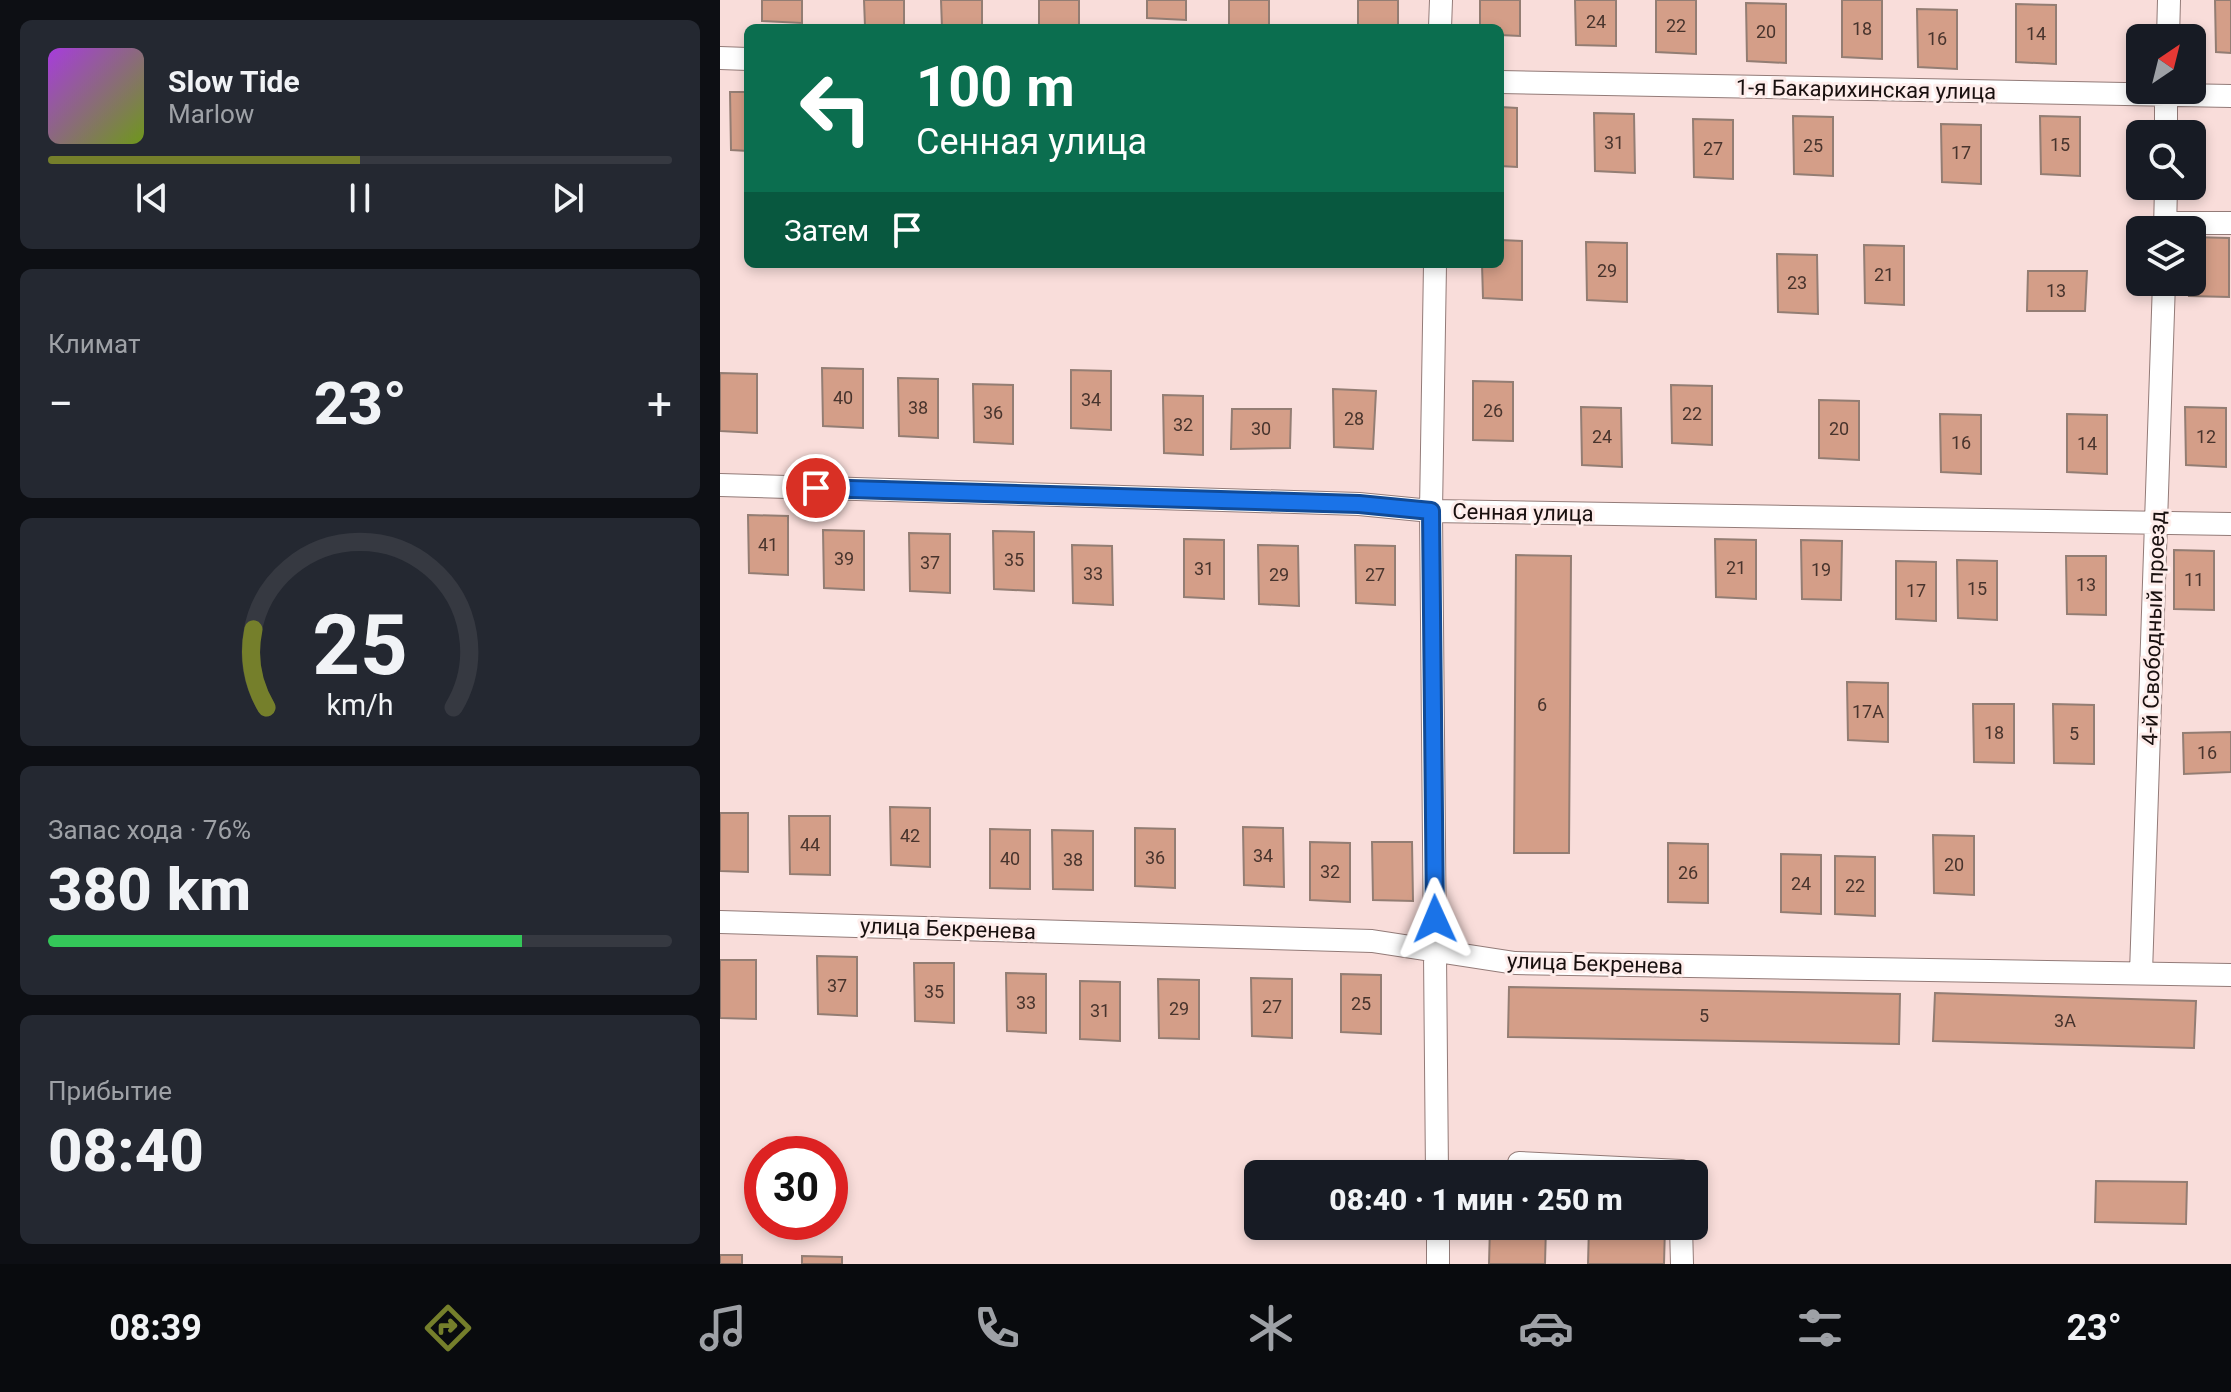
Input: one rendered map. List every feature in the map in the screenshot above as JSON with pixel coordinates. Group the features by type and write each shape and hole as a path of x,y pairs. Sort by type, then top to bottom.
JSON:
{"street":[{"path":"1440,24 1441,0"},
{"path":"2168,24 2169,0"},
{"path":"720,58 744,59"},
{"name":"1-я Бакарихинская улица","path":"1504,82 2126,91"},
{"name":"1-я Бакарихинская улица","path":"2206,94 2231,96"},
{"path":"2206,224 2231,223"},
{"path":"1435,268 1431,511 1437,1160"},
{"name":"4-й Свободный проезд","path":"2141,973 2164,296"},
{"name":"Сенная улица","path":"720,485 1359,504 1431,511 2231,524"},
{"name":"улица Бекренева","path":"720,922 1372,941 1515,963 2231,975"},
{"path":"1438,1240 1438,1264"},
{"path":"1681,1240 1682,1264"}],"building":[{"path":"762,0 802,0 802,23 762,21"},
{"path":"864,0 904,0 904,24 865,24"},
{"path":"941,0 982,0 982,24 942,24"},
{"path":"1039,0 1079,0 1079,24 1039,24"},
{"path":"1147,0 1186,0 1186,20 1147,18"},
{"path":"1229,0 1269,0 1269,24 1229,24"},
{"path":"1358,0 1398,0 1398,24 1358,24"},
{"path":"1480,0 1520,0 1520,36 1504,35 1504,24 1480,24"},
{"path":"1575,0 1616,0 1616,46 1576,45"},
{"path":"1656,0 1696,0 1696,54 1656,52"},
{"path":"1842,0 1882,0 1882,59 1842,57"},
{"path":"2215,0 2231,0 2231,53 2216,52"},
{"path":"1746,3 1786,4 1786,63 1747,61"},
{"path":"2016,4 2056,5 2056,64 2016,62"},
{"path":"1917,9 1957,10 1957,69 1918,67"},
{"path":"730,92 744,92 744,151 731,150"},
{"path":"1504,107 1517,108 1517,167 1504,166"},
{"path":"1594,113 1634,114 1635,173 1595,171"},
{"path":"1793,116 1833,117 1833,176 1794,174"},
{"path":"2040,116 2080,117 2080,176 2041,174"},
{"path":"1693,119 1733,120 1733,179 1694,177"},
{"path":"1941,124 1981,125 1981,184 1942,182"},
{"path":"2206,237 2229,238 2229,297 2189,296 2206,296"},
{"path":"1504,240 1522,241 1522,300 1483,298 1482,268 1504,268"},
{"path":"1586,242 1627,243 1627,302 1587,300"},
{"path":"1864,245 1904,246 1904,305 1865,303"},
{"path":"1777,254 1817,255 1818,314 1778,312"},
{"path":"2028,271 2087,271 2085,311 2027,311"},
{"path":"822,368 863,369 863,428 823,426"},
{"path":"1071,370 1111,371 1111,430 1071,428"},
{"path":"720,373 757,374 757,433 720,431"},
{"path":"898,378 938,379 938,438 899,436"},
{"path":"1473,381 1513,382 1513,441 1473,440"},
{"path":"973,384 1013,385 1013,444 974,442"},
{"path":"1671,385 1712,386 1712,445 1672,443"},
{"path":"1333,389 1376,391 1373,449 1334,447"},
{"path":"1163,395 1203,396 1203,455 1164,453"},
{"path":"1819,400 1859,401 1859,460 1819,458"},
{"path":"1581,407 1621,408 1622,467 1582,465"},
{"path":"2185,407 2226,408 2226,467 2186,465"},
{"path":"1232,409 1291,409 1290,448 1231,449"},
{"path":"1940,414 1981,415 1981,474 1941,472"},
{"path":"2067,414 2107,415 2107,474 2067,472"},
{"path":"748,515 788,516 788,575 749,573"},
{"path":"823,530 864,531 864,590 824,588"},
{"path":"993,531 1034,532 1034,591 994,589"},
{"path":"909,533 950,534 950,593 910,591"},
{"path":"1184,539 1224,540 1224,599 1184,597"},
{"path":"1715,539 1756,540 1756,599 1716,597"},
{"path":"1801,540 1842,541 1841,600 1802,599"},
{"path":"1072,545 1112,546 1113,605 1073,603"},
{"path":"1258,545 1298,546 1299,606 1259,604"},
{"path":"1355,545 1395,546 1395,605 1356,603"},
{"path":"2174,550 2214,551 2214,610 2174,609"},
{"path":"1516,555 1571,556 1569,853 1514,853"},
{"path":"2066,556 2106,556 2106,615 2067,614"},
{"path":"1957,560 1997,561 1997,620 1958,618"},
{"path":"1896,561 1936,562 1936,621 1896,619"},
{"path":"1847,682 1888,683 1888,742 1848,740"},
{"path":"1973,704 2014,704 2014,763 1974,762"},
{"path":"2053,704 2094,705 2094,764 2054,763"},
{"path":"2231,732 2231,772 2184,774 2183,733"},
{"path":"890,807 930,808 930,867 891,865"},
{"path":"720,813 748,813 748,872 720,871"},
{"path":"789,816 830,816 830,875 790,874"},
{"path":"1243,827 1283,828 1284,887 1244,885"},
{"path":"1135,828 1175,829 1175,888 1135,886"},
{"path":"990,829 1030,830 1030,889 990,888"},
{"path":"1052,830 1093,831 1093,890 1053,889"},
{"path":"1933,835 1974,836 1974,895 1934,893"},
{"path":"1310,842 1350,843 1350,902 1310,900"},
{"path":"1372,842 1412,842 1413,901 1373,900"},
{"path":"1668,843 1708,844 1708,903 1668,902"},
{"path":"1781,854 1821,855 1821,914 1781,912"},
{"path":"1835,856 1875,857 1875,916 1835,914"},
{"path":"817,956 857,957 857,1016 818,1014"},
{"path":"720,960 756,960 756,1019 720,1018"},
{"path":"914,963 954,963 954,1023 915,1021"},
{"path":"1006,973 1046,974 1046,1033 1007,1031"},
{"path":"1341,974 1381,975 1381,1034 1341,1032"},
{"path":"1251,978 1292,979 1292,1038 1252,1036"},
{"path":"1158,979 1199,980 1199,1039 1159,1038"},
{"path":"1080,981 1120,982 1120,1041 1080,1039"},
{"path":"1509,987 1900,994 1899,1044 1508,1037"},
{"path":"1935,993 2196,1001 2194,1048 1933,1041"},
{"path":"2096,1181 2187,1182 2186,1224 2095,1222"},
{"path":"1490,1240 1546,1240 1545,1264 1489,1264"},
{"path":"1589,1240 1665,1240 1664,1264 1588,1264"},
{"path":"720,1255 742,1255 742,1264 720,1264"},
{"path":"802,1256 842,1257 842,1264 802,1264"}],"route":[{"path":"816,488 1359,504 1431,511 1435,919"}]}
